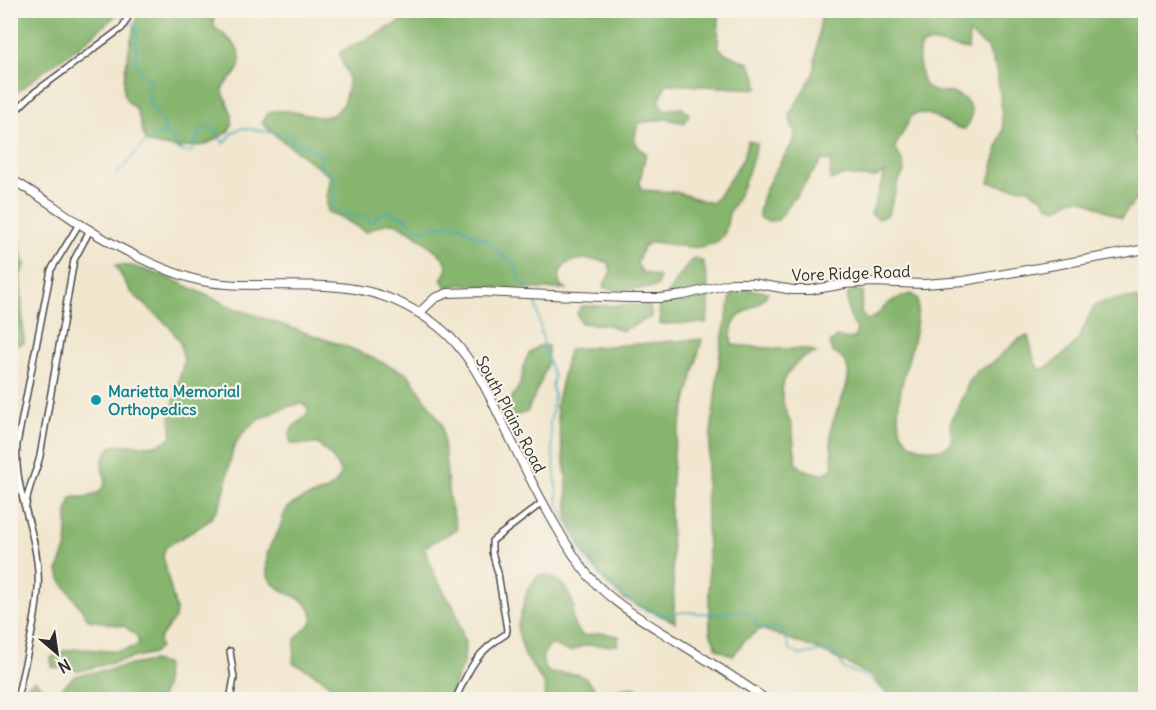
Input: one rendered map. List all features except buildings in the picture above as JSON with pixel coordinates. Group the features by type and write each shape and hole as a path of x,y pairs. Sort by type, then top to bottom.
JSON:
{"main road":[{"name":"South Plains Road","path":"10,179 79,224 127,250 190,278 240,285 344,286 370,291 396,300 419,313 441,329 458,346 474,369 543,502 582,567 598,586 644,620 767,699"},
{"name":"Vore Ridge Road","path":"419,313 435,298 448,293 661,298 684,295 709,287 742,283 793,290 872,282 924,285 964,281 1146,249"}],"street":[{"path":"10,116 35,92 106,41 125,24 132,12"},
{"path":"17,699 38,583 36,552 16,465 17,444 51,270 79,224"},
{"path":"25,511 27,491 38,467 74,260 90,230"},
{"path":"455,699 472,663 484,649 506,634 507,630 498,573 492,552 492,541 543,502"},
{"path":"230,651 234,678 230,699"}],"green space":[{"path":"11,10 121,11 79,47 11,97"},
{"path":"140,11 219,11 214,18 214,27 236,47 240,59 235,74 222,89 232,115 232,124 228,132 205,145 176,148 148,143 137,112 124,93 129,52"},
{"path":"412,11 719,11 718,46 724,53 749,63 757,79 758,89 666,84 659,102 664,110 682,108 689,114 685,123 666,119 639,123 635,140 636,144 646,153 640,180 641,190 676,192 711,203 718,197 743,159 748,141 757,143 722,237 706,246 688,247 651,242 643,247 637,264 642,272 659,277 658,286 653,287 622,289 603,287 611,271 608,262 583,259 575,260 563,267 559,284 567,289 508,289 465,284 446,287 441,279 447,269 446,262 413,233 393,223 365,232 328,212 330,176 262,123 268,113 278,111 321,117 330,116 338,111 344,101 348,81 340,52 397,24"},
{"path":"822,11 1145,11 1145,124 1133,131 1145,166 1147,180 1145,187 1121,218 1082,199 1072,199 1057,209 1026,188 1008,187 989,182 1003,129 1001,101 997,73 988,48 969,33 968,50 931,42 922,45 919,61 925,85 932,91 952,93 964,99 972,112 971,117 965,129 926,114 912,115 895,147 903,163 904,172 898,182 888,215 879,219 871,214 885,173 873,178 845,175 830,180 831,161 822,160 778,220 768,221 759,218 766,188 794,141 795,132 790,114 813,75"},
{"path":"11,234 19,243 25,265 20,276 24,343 11,346"},
{"path":"695,258 703,262 709,292 706,323 660,324 659,306 688,264"},
{"path":"115,265 132,266 167,277 234,308 350,348 408,374 442,424 449,498 457,529 424,547 437,580 456,611 465,644 464,661 448,699 341,699 327,682 293,663 295,639 312,622 311,612 301,600 278,588 272,582 267,571 267,554 287,509 303,498 332,487 341,473 333,458 318,444 291,444 289,435 293,427 307,415 308,407 301,403 268,415 241,436 231,457 226,486 214,514 198,528 165,548 163,557 176,610 175,618 159,639 160,648 153,653 78,671 52,667 51,658 71,649 117,651 139,644 137,636 124,626 89,620 60,579 58,570 67,546 67,513 71,497 93,496 101,490 106,479 103,461 112,446 150,446 172,436 170,417 184,361 180,342 170,327 131,292"},
{"path":"738,288 768,292 764,299 744,312 733,324 732,345 808,349 816,353 808,355 795,364 786,377 782,393 792,428 797,464 804,470 823,474 832,469 831,431 848,377 847,367 842,359 832,352 830,343 837,337 855,338 857,329 847,304 848,294 855,289 863,292 861,311 866,320 900,297 911,294 918,299 916,328 901,387 898,419 901,432 909,442 934,450 945,448 952,443 950,424 976,372 991,364 1019,339 1028,336 1035,363 1041,370 1058,359 1075,343 1089,315 1099,303 1111,300 1145,299 1145,699 890,699 873,677 817,649 761,629 745,640 733,656 717,649 710,632 706,479 721,345 731,297"},
{"path":"650,305 651,317 622,331 609,325 581,323 577,314 581,306"},
{"path":"702,339 674,449 670,510 675,622 624,599 606,583 584,552 568,519 567,482 556,406 569,349"},
{"path":"539,346 548,346 547,363 542,380 527,412 512,417 506,410 507,406 520,384 526,359"},
{"path":"538,575 552,577 562,583 574,606 573,623 584,636 602,633 619,636 617,645 586,645 573,651 551,645 543,655 543,663 547,670 550,673 572,673 582,676 597,691 606,692 633,686 649,699 544,699 545,685 525,656 517,628 528,589"},
{"path":"152,661 166,664 165,687 160,699 55,699 60,696 62,688 75,676"},
{"path":"35,680 41,687 44,699 27,699 28,685"}],"waterway":[{"path":"114,10 124,18"},
{"path":"128,20 138,27 136,62 139,71 151,80 147,87 150,103 166,126 164,133 173,141 177,149 189,153 194,147 198,134 207,128 214,128 224,144 233,132 242,128 288,135 292,137 292,143 298,146 308,144 311,149 322,156 320,164 322,171 331,173 337,182 333,205 340,212 366,217 372,223 379,215 390,210 394,215 405,217 415,228 423,230 451,224 462,227 486,239 500,254 514,262 519,279 532,291"},
{"path":"116,176 144,143 163,133"},
{"path":"535,298 545,351 554,377 550,425 558,504 586,559 602,577 637,606 668,615 684,612 715,614 742,611 749,613 755,619 756,626 779,627 790,650 800,655 829,650 836,654 844,669 863,675 880,687 892,700"}],"place":[{"name":"Marietta Memorial Orthopedics","path":"96,400"}]}
